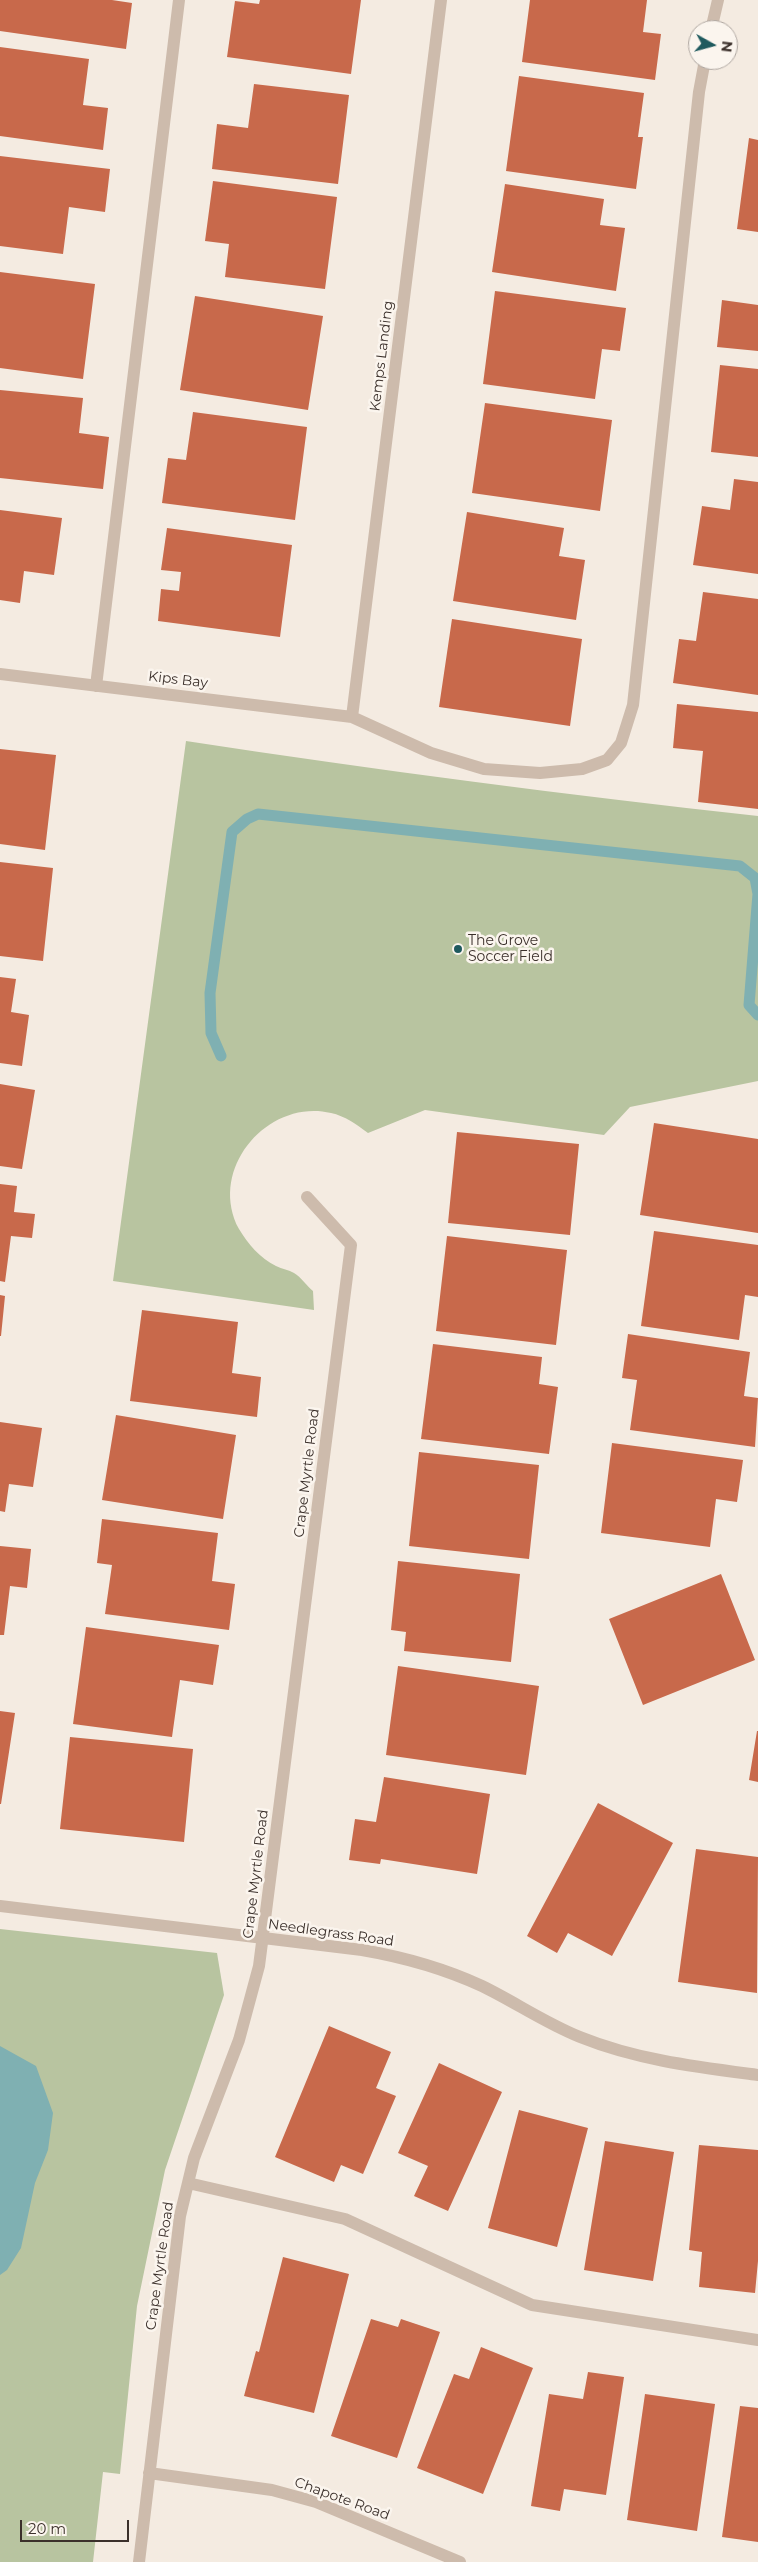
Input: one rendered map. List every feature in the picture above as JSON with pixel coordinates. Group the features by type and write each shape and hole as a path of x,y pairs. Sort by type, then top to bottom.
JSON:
{"street":[{"path":"96,686 179,0"},
{"name":"Kemps Landing","path":"352,716 441,0"},
{"path":"714,20 718,0"},
{"name":"Kips Bay","path":"0,674 352,716 431,753 484,768 540,773 582,769 607,760 621,743 633,705 699,92 703,70"},
{"name":"Crape Myrtle Road","path":"139,2562 180,2216 201,2134 247,2016 263,1938 351,1245 307,1197"},
{"name":"Needlegrass Road","path":"0,1906 362,1950 412,1961 482,1987 546,2021 616,2049 690,2067 758,2075"},
{"path":"188,2183 344,2219 532,2305 758,2340"},
{"name":"Chapote Road","path":"149,2473 272,2490 316,2502 432,2557 460,2562"}],"green space":[{"name":"The Grove Soccer Field","path":"186,741 472,782 758,816 758,1081 630,1107 604,1135 425,1110 368,1133 346,1118 336,1114 308,1111 286,1116 266,1127 249,1143 237,1162 231,1183 231,1206 239,1229 255,1250 270,1263 297,1275 313,1291 314,1310 113,1281"},
{"path":"0,1929 217,1953 224,1995 165,2170 137,2306 120,2474 103,2472 93,2562 0,2562"}],"water":[{"path":"0,2046 36,2066 53,2113 48,2150 35,2183 21,2248 7,2270 0,2275"}],"building":[{"path":"0,0 112,0 132,3 126,49 0,31"},
{"path":"260,0 361,0 351,74 227,57 235,1 259,4"},
{"path":"530,0 647,0 643,32 661,34 655,80 522,62"},
{"path":"0,47 89,59 83,105 108,108 103,150 0,136"},
{"path":"519,76 644,93 638,137 643,137 636,189 506,171"},
{"path":"254,84 349,95 338,184 212,169 217,124 248,128"},
{"path":"749,138 758,140 758,232 737,229"},
{"path":"0,156 110,169 105,212 69,207 63,254 0,246"},
{"path":"213,181 337,197 325,289 225,277 229,244 205,241"},
{"path":"505,184 604,199 600,225 625,228 616,291 492,272"},
{"path":"0,272 95,284 83,379 0,368"},
{"path":"495,291 626,308 620,351 602,349 595,399 483,384"},
{"path":"195,296 323,316 308,410 180,390"},
{"path":"722,300 758,305 758,351 717,347"},
{"path":"720,365 758,369 758,457 711,452"},
{"path":"0,390 83,398 79,433 109,437 103,489 0,478"},
{"path":"485,403 612,420 600,511 472,493"},
{"path":"193,412 307,427 295,520 162,503 168,458 186,460"},
{"path":"734,479 758,482 758,574 693,565 702,506 730,510"},
{"path":"0,510 62,518 54,575 24,571 20,603 0,600"},
{"path":"467,512 564,528 559,556 585,560 576,620 453,601"},
{"path":"167,528 292,545 280,637 158,621 161,589 179,591 181,572 161,570"},
{"path":"703,592 758,599 758,695 673,683 679,639 696,641"},
{"path":"452,619 582,639 570,726 439,707"},
{"path":"677,704 758,712 758,809 698,802 703,751 673,748"},
{"path":"0,749 56,755 45,850 0,844"},
{"path":"0,862 53,868 43,961 0,956"},
{"path":"0,977 16,979 11,1012 29,1015 22,1066 0,1063"},
{"path":"0,1084 35,1090 22,1169 0,1166"},
{"path":"654,1123 758,1139 758,1233 640,1215"},
{"path":"457,1132 579,1144 570,1235 448,1223"},
{"path":"0,1184 17,1186 14,1212 35,1214 32,1238 11,1236 5,1282 0,1281"},
{"path":"654,1231 758,1245 758,1297 745,1295 739,1340 641,1326"},
{"path":"447,1236 567,1250 556,1345 436,1331"},
{"path":"0,1295 5,1296 1,1336 0,1336"},
{"path":"142,1310 238,1322 232,1373 261,1377 257,1417 130,1401"},
{"path":"628,1334 750,1352 744,1396 758,1398 755,1447 630,1430 637,1380 622,1378"},
{"path":"433,1344 542,1357 539,1384 558,1387 549,1454 421,1439"},
{"path":"116,1415 236,1435 223,1519 102,1500"},
{"path":"0,1422 42,1428 33,1487 9,1484 5,1512 0,1511"},
{"path":"612,1443 743,1460 737,1502 716,1499 710,1547 601,1533"},
{"path":"419,1452 539,1465 529,1559 409,1546"},
{"path":"102,1519 218,1533 212,1581 235,1584 229,1630 105,1614 112,1565 97,1563"},
{"path":"0,1546 31,1549 27,1588 10,1586 4,1635 0,1635"},
{"path":"398,1561 520,1574 511,1662 404,1651 406,1632 391,1630"},
{"path":"721,1574 755,1660 643,1705 609,1619"},
{"path":"86,1627 219,1645 213,1685 180,1680 172,1737 73,1724"},
{"path":"398,1666 539,1686 526,1775 386,1755"},
{"path":"0,1711 15,1713 1,1804 0,1804"},
{"path":"758,1731 758,1782 749,1780"},
{"path":"70,1737 193,1749 184,1842 60,1829"},
{"path":"384,1777 490,1794 477,1874 381,1859 380,1864 349,1860 355,1819 376,1822"},
{"path":"598,1803 673,1843 612,1956 568,1933 557,1953 527,1936"},
{"path":"696,1849 758,1857 757,1993 678,1982"},
{"path":"329,2026 391,2052 376,2088 396,2096 363,2174 341,2165 334,2182 275,2157"},
{"path":"439,2063 502,2092 448,2211 414,2196 428,2166 398,2153"},
{"path":"519,2110 588,2128 557,2247 488,2228"},
{"path":"605,2141 674,2152 653,2281 584,2270"},
{"path":"699,2145 758,2150 758,2261 755,2293 699,2287 702,2252 689,2250"},
{"path":"283,2257 349,2274 314,2413 244,2396 256,2351 259,2352"},
{"path":"371,2319 398,2327 401,2319 440,2332 397,2458 331,2436"},
{"path":"481,2347 533,2368 483,2494 417,2468 454,2374 469,2379"},
{"path":"588,2372 624,2377 606,2495 564,2489 560,2511 531,2506 549,2394 583,2399"},
{"path":"645,2394 715,2404 697,2531 627,2520"},
{"path":"740,2406 758,2408 758,2542 722,2537"}],"waterway":[{"path":"221,1056 211,1033 210,993 232,832 247,819 258,814 740,866 755,878 758,894 749,1005 758,1015"}],"place":[{"name":"The Grove Soccer Field","path":"458,949"}]}
